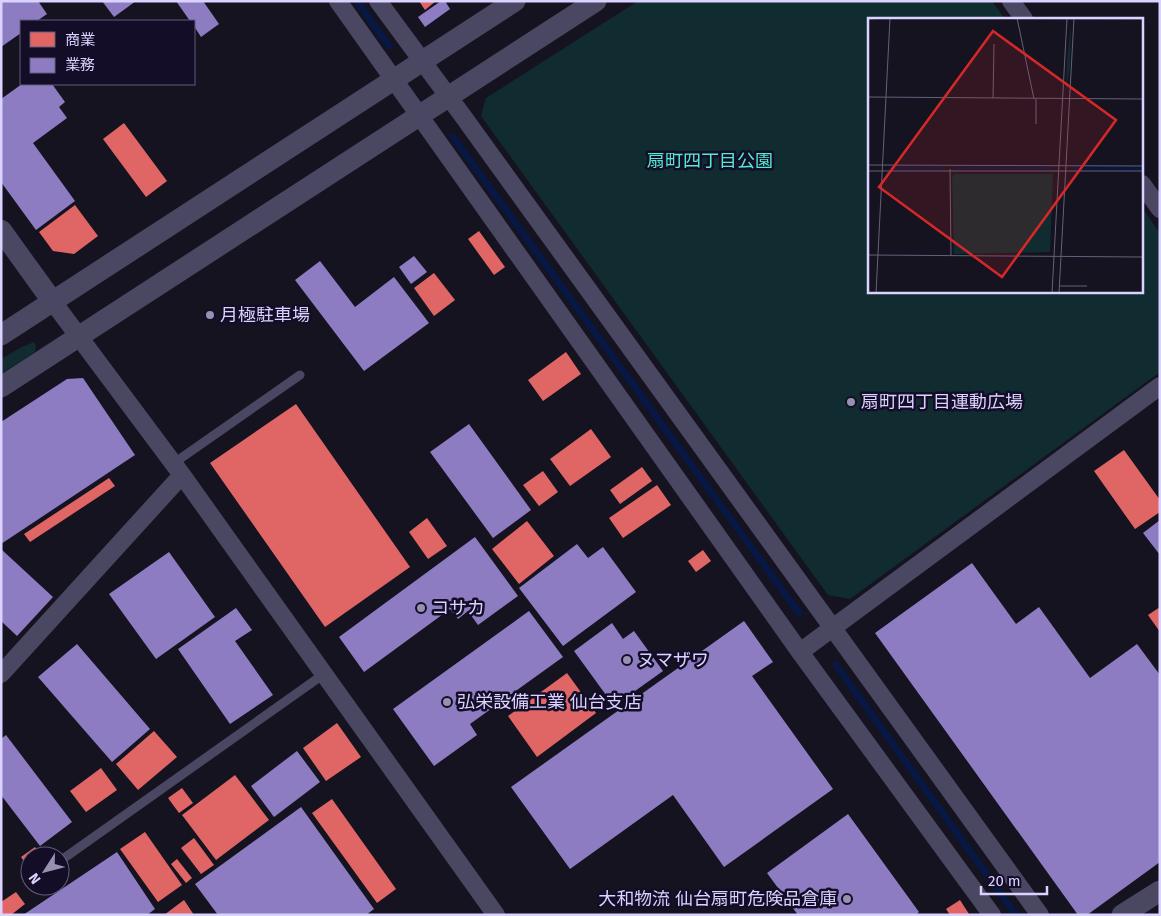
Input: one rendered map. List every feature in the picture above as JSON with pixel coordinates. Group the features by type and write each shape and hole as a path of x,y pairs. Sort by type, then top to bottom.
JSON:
{"street":[{"path":"338,1 800,652 992,915"},
{"path":"378,1 1040,915"},
{"path":"1,335 515,1"},
{"path":"1,387 596,1"},
{"path":"1011,1 1023,18"},
{"path":"1144,187 1160,209"},
{"path":"1,230 178,469 496,915"},
{"path":"800,652 1160,386"},
{"path":"1,674 178,469"},
{"path":"1122,915 1160,891"}],"lane":[{"path":"178,469 300,375"},
{"path":"70,854 324,674"}],"green space":[{"name":"扇町四丁目公園","path":"638,1 992,1 1004,18 868,18 868,292 1144,292 1144,211 1160,233 1160,372 850,599 828,595 481,116 486,98"},
{"path":"34,342 36,346 35,352 1,374 1,359"}],"building: 商業":[{"path":"419,1 436,1 425,10"},
{"path":"124,123 167,181 146,197 103,139"},
{"path":"75,205 98,236 74,254 53,251 39,232"},
{"path":"479,231 505,267 494,275 468,239"},
{"path":"434,273 455,300 434,316 414,288"},
{"path":"566,352 581,374 543,401 528,380"},
{"path":"296,404 410,567 325,627 210,463"},
{"path":"591,429 611,457 570,486 550,459"},
{"path":"1124,450 1160,500 1160,512 1135,529 1094,471"},
{"path":"642,467 652,481 620,504 610,490"},
{"path":"543,471 558,492 539,506 523,485"},
{"path":"109,478 115,486 30,542 24,534"},
{"path":"657,485 671,505 623,538 609,518"},
{"path":"427,518 447,546 428,559 409,532"},
{"path":"527,521 554,556 519,584 492,549"},
{"path":"703,550 711,561 696,572 688,561"},
{"path":"1160,607 1160,632 1148,615"},
{"path":"567,673 596,713 537,757 508,716"},
{"path":"337,723 361,757 326,781 303,748"},
{"path":"154,731 177,757 138,790 116,764"},
{"path":"101,768 117,790 86,812 70,791"},
{"path":"235,775 269,820 216,860 182,815"},
{"path":"182,788 193,803 179,813 168,798"},
{"path":"332,799 396,889 377,903 312,813"},
{"path":"145,832 182,885 158,902 120,849"},
{"path":"194,838 214,865 201,874 181,848"},
{"path":"177,859 192,878 186,883 171,864"},
{"path":"16,892 25,904 11,915 1,915 1,902"},
{"path":"184,900 194,915 164,915"},
{"path":"960,900 969,914 950,915 946,909"}],"building: 業務":[{"path":"1,1 38,1 47,14 38,20 20,20 20,34 1,47"},
{"path":"102,1 136,1 114,17"},
{"path":"176,1 203,1 219,24 201,37 195,28 195,20 189,20"},
{"path":"441,1 445,1 450,9 425,27 418,17"},
{"path":"21,85 53,85 65,102 59,107 67,118 33,143 75,201 36,230 1,182 1,99"},
{"path":"414,256 427,272 411,284 399,267"},
{"path":"320,261 355,307 394,277 429,323 364,371 295,280"},
{"path":"83,378 135,455 1,544 1,422 67,379"},
{"path":"469,424 531,510 493,538 430,452"},
{"path":"1160,520 1160,555 1143,533"},
{"path":"475,537 518,596 478,625 468,611 458,619 450,609 364,672 339,637"},
{"path":"577,544 588,558 603,547 636,592 563,646 519,588"},
{"path":"1,549 53,597 17,636 1,621"},
{"path":"169,552 215,617 156,659 109,594"},
{"path":"972,563 1016,624 1039,607 1090,678 1137,644 1160,675 1160,862 1087,915 1078,915 875,633"},
{"path":"236,608 252,630 235,641 273,695 230,724 178,649"},
{"path":"529,611 563,657 470,724 477,735 434,766 393,709"},
{"path":"744,621 773,662 752,676 833,789 724,867 673,795 570,869 511,787"},
{"path":"612,623 623,639 634,631 663,671 614,706 574,651"},
{"path":"77,644 150,729 112,762 38,677"},
{"path":"6,735 72,822 40,846 1,795 1,739"},
{"path":"297,751 320,782 274,817 251,786"},
{"path":"301,807 374,909 366,915 218,915 195,884"},
{"path":"848,814 919,912 916,915 798,915 767,873"},
{"path":"117,852 155,909 147,915 23,915 51,896 70,896 70,884"}],"waterway":[{"path":"357,1 389,46"},
{"path":"453,137 799,613"},
{"path":"836,665 1016,915"}],"place":[{"name":"月極駐車場","path":"210,315"},
{"name":"扇町四丁目運動広場","path":"851,402"},
{"name":"コサカ","path":"421,608"},
{"name":"ヌマザワ","path":"627,660"},
{"name":"弘栄設備工業 仙台支店","path":"447,702"},
{"name":"大和物流 仙台扇町危険品倉庫","path":"847,899"}]}
